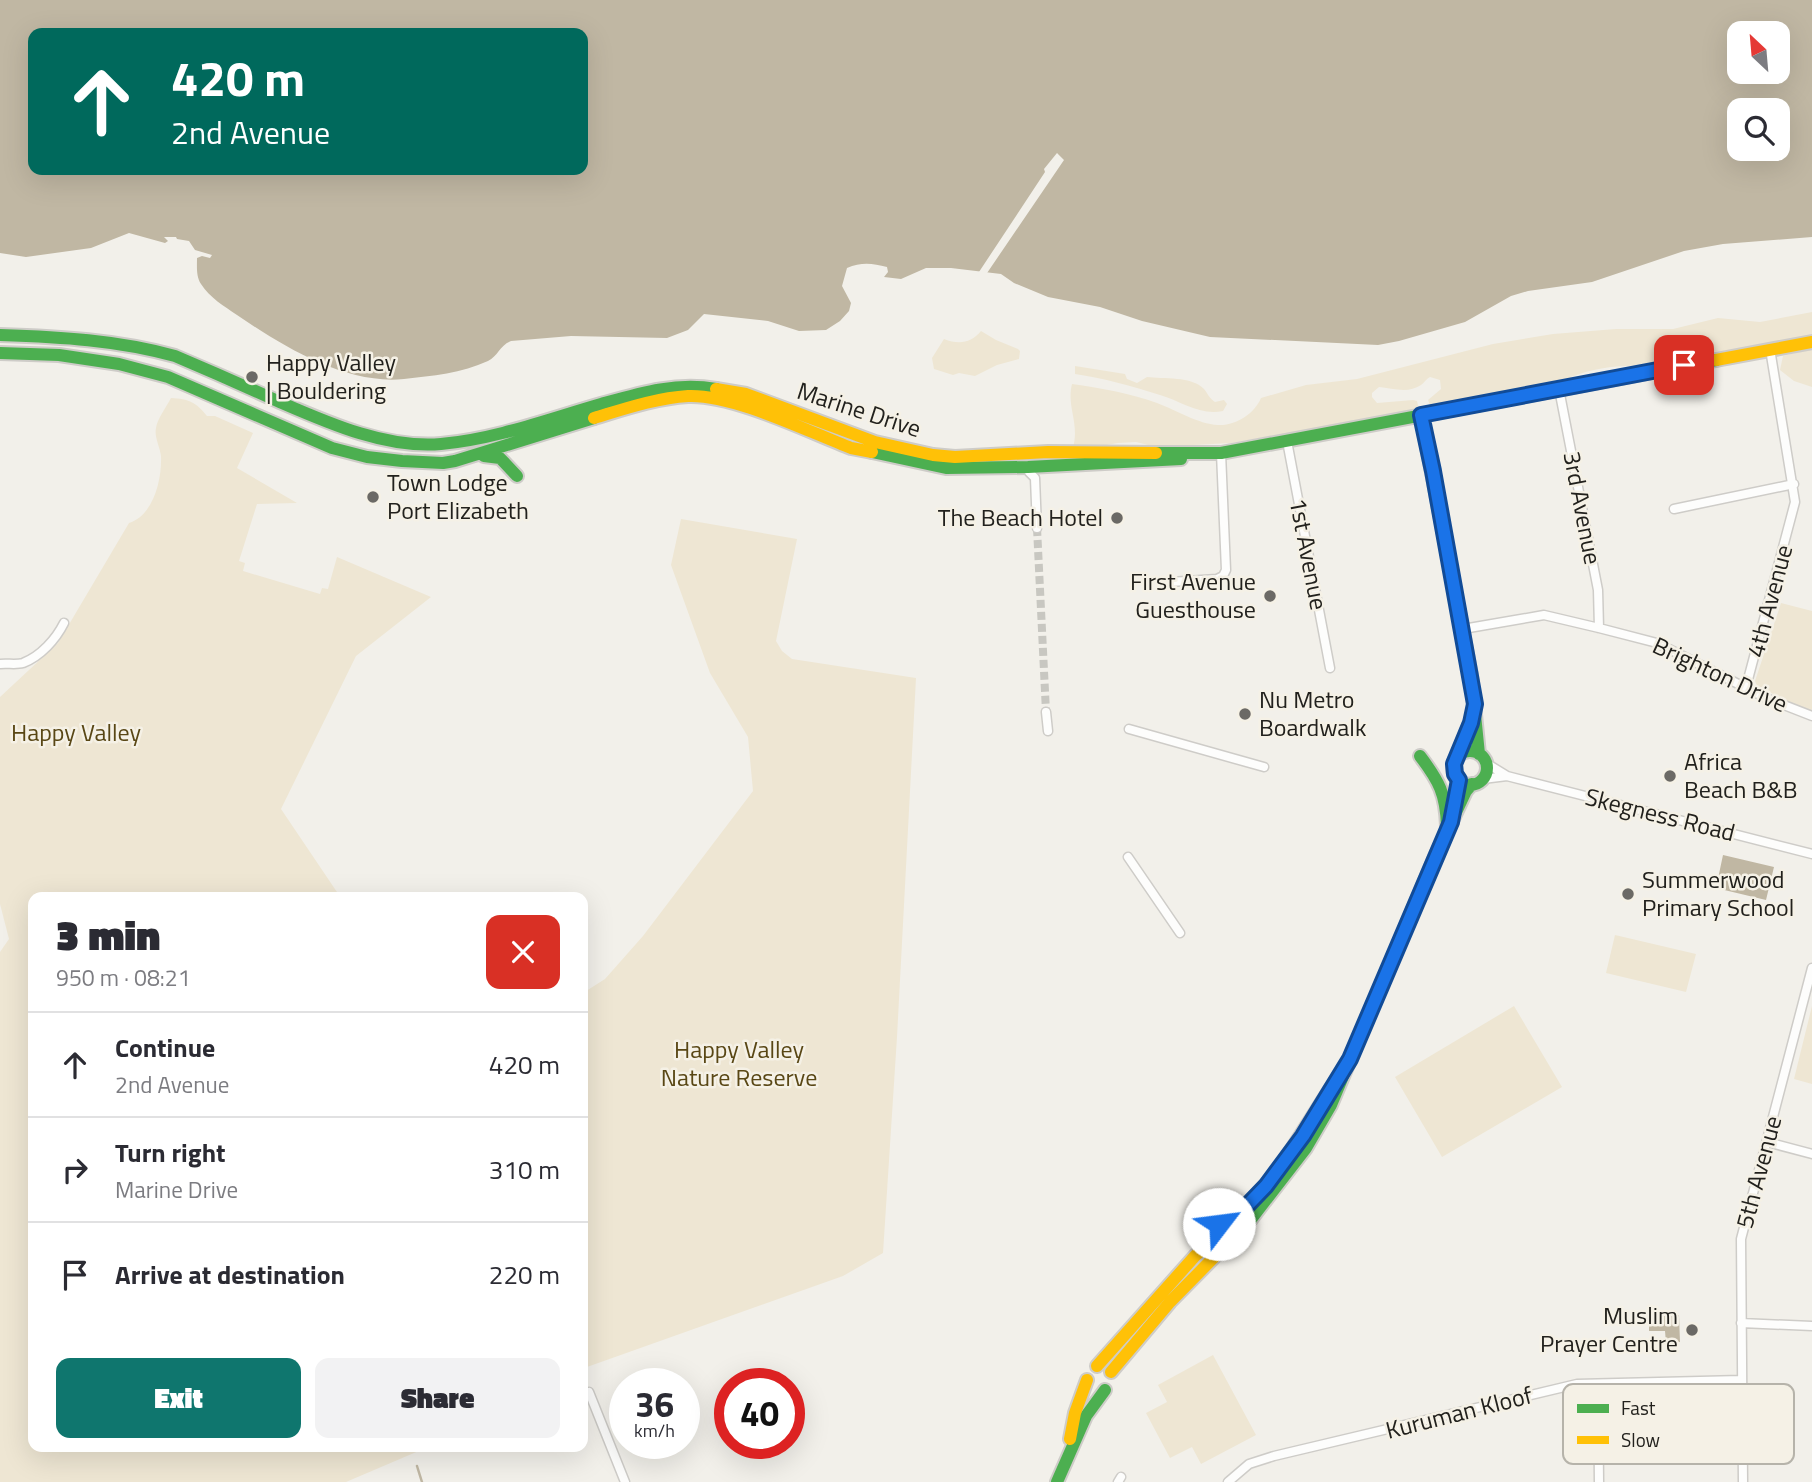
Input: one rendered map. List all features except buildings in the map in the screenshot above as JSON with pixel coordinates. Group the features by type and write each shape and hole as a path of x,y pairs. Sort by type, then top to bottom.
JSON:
{"main road":[{"path":"0,335 76,336 128,343 175,356 338,427 375,437 439,444 508,439"},
{"name":"Marine Drive","path":"508,439 647,402 699,396 735,403 821,438 872,454 946,468 1028,467 1182,459 1812,342"},
{"path":"0,353 99,359 157,373 332,448 367,457 443,463 476,456 508,439"},
{"name":"Marine Drive","path":"508,439 637,394 666,387 698,386 746,394 875,442 942,456 1072,452 1215,453"},
{"path":"1066,1460 1075,1413 1089,1371 1097,1366 1195,1256 1228,1235 1242,1233 1290,1172 1350,1059 1466,791 1486,774 1463,629 1421,415"},
{"path":"476,456 500,458 517,476"},
{"path":"1449,826 1459,780 1454,771 1475,704"},
{"path":"1457,758 1465,752 1483,758"},
{"path":"1420,756 1436,776 1446,796 1449,826"},
{"path":"1459,780 1478,781"},
{"path":"1239,1214 1312,1130"},
{"path":"1218,1200 1229,1207 1242,1205 1266,1186"},
{"path":"1228,1235 1219,1224 1223,1217 1232,1212 1239,1214 1245,1227"},
{"path":"1111,1372 1147,1325 1208,1261 1228,1235"},
{"path":"1057,1482 1086,1416 1112,1383 1111,1372 1107,1367 1097,1366"},
{"path":"1087,1380 1095,1390 1105,1390"}],"street":[{"name":"4th Avenue","path":"1746,687 1795,507 1794,484 1770,349"},
{"name":"3rd Avenue","path":"1559,388 1598,590 1599,628"},
{"name":"1st Avenue","path":"1287,441 1330,668"},
{"path":"1170,582 1217,579 1223,576 1226,570 1215,453"},
{"path":"1028,467 1035,478 1037,528"},
{"path":"1674,509 1794,484"},
{"name":"Brighton Drive","path":"1463,629 1544,615 1599,628 1657,643 1766,698 1812,716"},
{"path":"0,664 27,661 55,640 64,623"},
{"path":"1046,712 1048,731"},
{"path":"1129,729 1264,766"},
{"name":"Skegness Road","path":"1483,758 1507,776 1812,854"},
{"name":"Skegness Road","path":"1478,781 1507,776"},
{"path":"1128,857 1180,933"},
{"name":"5th Avenue","path":"1741,1384 1741,1239 1812,968"},
{"path":"1767,1142 1812,1154"},
{"path":"1741,1323 1812,1326"},
{"name":"Kuruman Kloof","path":"1577,1384 1741,1380"},
{"name":"Kuruman Kloof","path":"1228,1482 1249,1464 1274,1456 1563,1387"},
{"path":"589,1392 625,1482"},
{"path":"1599,1464 1599,1482"},
{"name":"5th Avenue","path":"1743,1464 1743,1482"}],"green space":[{"path":"1812,312 1812,335 1642,366 1597,369 1557,383 1438,406 1430,405 1428,400 1441,389 1440,380 1430,377 1416,388 1400,390 1379,387 1372,393 1377,403 1417,401 1419,410 1231,443 1156,447 1136,442 1072,451 1075,433 1072,384 1136,396 1203,422 1225,425 1244,418 1261,398 1306,385 1357,379 1493,344 1553,334 1616,329 1673,329 1718,318 1760,322"},
{"path":"981,331 1018,349 1019,359 997,365 975,376 959,373 953,375 934,369 932,358 944,339 964,342"},
{"path":"1812,349 1812,387 1794,381 1780,370 1783,356"},
{"path":"1075,366 1125,374 1127,379 1137,383 1147,377 1185,380 1199,385 1215,402 1224,400 1227,404 1223,411 1198,410 1139,388 1075,374"},
{"name":"Happy Valley","path":"171,398 183,399 192,402 207,416 215,416 253,433 237,468 297,503 257,504 239,561 245,563 243,571 320,594 322,588 328,589 337,557 431,597 356,656 281,809 337,892 28,892 28,1452 416,1452 346,1482 0,1482 0,952 9,939 0,904 0,697 58,643 129,523 138,519 150,504 158,485 161,465 156,435 160,417"},
{"name":"Happy Valley Nature Reserve","path":"681,519 797,539 776,641 782,651 792,659 916,678 883,1253 843,1276 588,1367 588,990 605,979 643,936 753,791 748,737 710,673 671,565"},
{"path":"1781,603 1812,611 1812,710 1795,705 1757,686 1755,681"},
{"path":"1615,935 1696,954 1686,992 1606,973"},
{"path":"1514,1006 1562,1087 1442,1157 1395,1077"},
{"path":"1812,1006 1812,1084 1794,1079"},
{"path":"1213,1355 1256,1435 1201,1464 1192,1447 1170,1458 1146,1413 1167,1402 1158,1385"}],"shaded area":[{"path":"0,0 1812,0 1812,237 1723,244 1684,251 1592,282 1511,296 1465,322 1378,345 1210,337 1142,321 1100,307 1048,297 1014,283 1001,274 926,268 901,279 884,277 888,272 887,267 867,264 847,268 842,286 851,303 849,311 826,330 799,331 768,321 704,314 688,330 667,338 571,336 511,341 491,359 468,368 425,377 382,379 338,370 316,361 295,351 222,305 199,281 197,258 210,258 212,255 195,250 189,241 164,237 168,241 165,243 129,233 91,248 26,257 0,253"},
{"path":"1723,855 1774,867 1766,900 1716,888"},
{"path":"1679,1315 1680,1342 1666,1343 1665,1331 1649,1331 1649,1316"}],"pier":[{"path":"1057,153 1064,160 985,276 977,275 1045,172 1044,169"}],"waterway":[{"path":"417,1466 422,1482"}],"tunnel":[{"path":"1037,528 1046,712"}],"traffic: fast":[{"path":"0,335 110,343 175,356 355,432 420,444 482,438 658,390 687,387 716,389"},
{"path":"0,353 59,355 119,364 168,377 332,448 367,457 402,461 455,461 594,418"},
{"path":"1156,453 1221,453 1716,360"},
{"path":"1421,415 1471,675 1479,754"},
{"path":"872,452 946,468 1028,467 1181,459"},
{"path":"484,456 500,458 517,476"},
{"path":"1470,751 1482,756 1487,768 1482,780 1470,785 1458,780 1453,768 1458,756 1470,751"},
{"path":"1420,756 1440,788 1447,826"},
{"path":"1245,1227 1306,1148 1331,1105 1435,857 1466,791 1472,784"},
{"path":"1239,1214 1278,1171 1331,1088"},
{"path":"1218,1200 1229,1207 1240,1206"},
{"path":"1232,1212 1241,1216 1245,1225 1241,1234 1232,1238 1223,1234 1219,1225 1223,1216 1232,1212"},
{"path":"1057,1482 1086,1416 1105,1390"}],"traffic: slow":[{"path":"1716,360 1812,342"},
{"path":"716,389 746,394 875,442 933,455 955,457 1048,452 1156,453"},
{"path":"594,418 664,399 706,397 748,407 851,448 872,452"},
{"path":"1457,757 1473,715"},
{"path":"1097,1366 1195,1256 1222,1232"},
{"path":"1111,1372 1170,1302 1234,1237"},
{"path":"1070,1439 1075,1413 1087,1380"}],"place":[{"name":"Happy Valley | Bouldering","path":"252,377"},
{"name":"Town Lodge Port Elizabeth","path":"373,497"},
{"name":"The Beach Hotel","path":"1117,518"},
{"name":"First Avenue Guesthouse","path":"1270,596"},
{"name":"Nu Metro Boardwalk","path":"1245,714"},
{"name":"Africa Beach B&B","path":"1670,776"},
{"name":"Summerwood Primary School","path":"1628,894"},
{"name":"Muslim Prayer Centre","path":"1692,1330"}],"route":[{"path":"1219,1224 1226,1214 1239,1214 1266,1186 1303,1136 1350,1059 1451,822 1459,780 1454,764 1471,723 1475,704 1469,660 1421,415 1684,365"}]}
